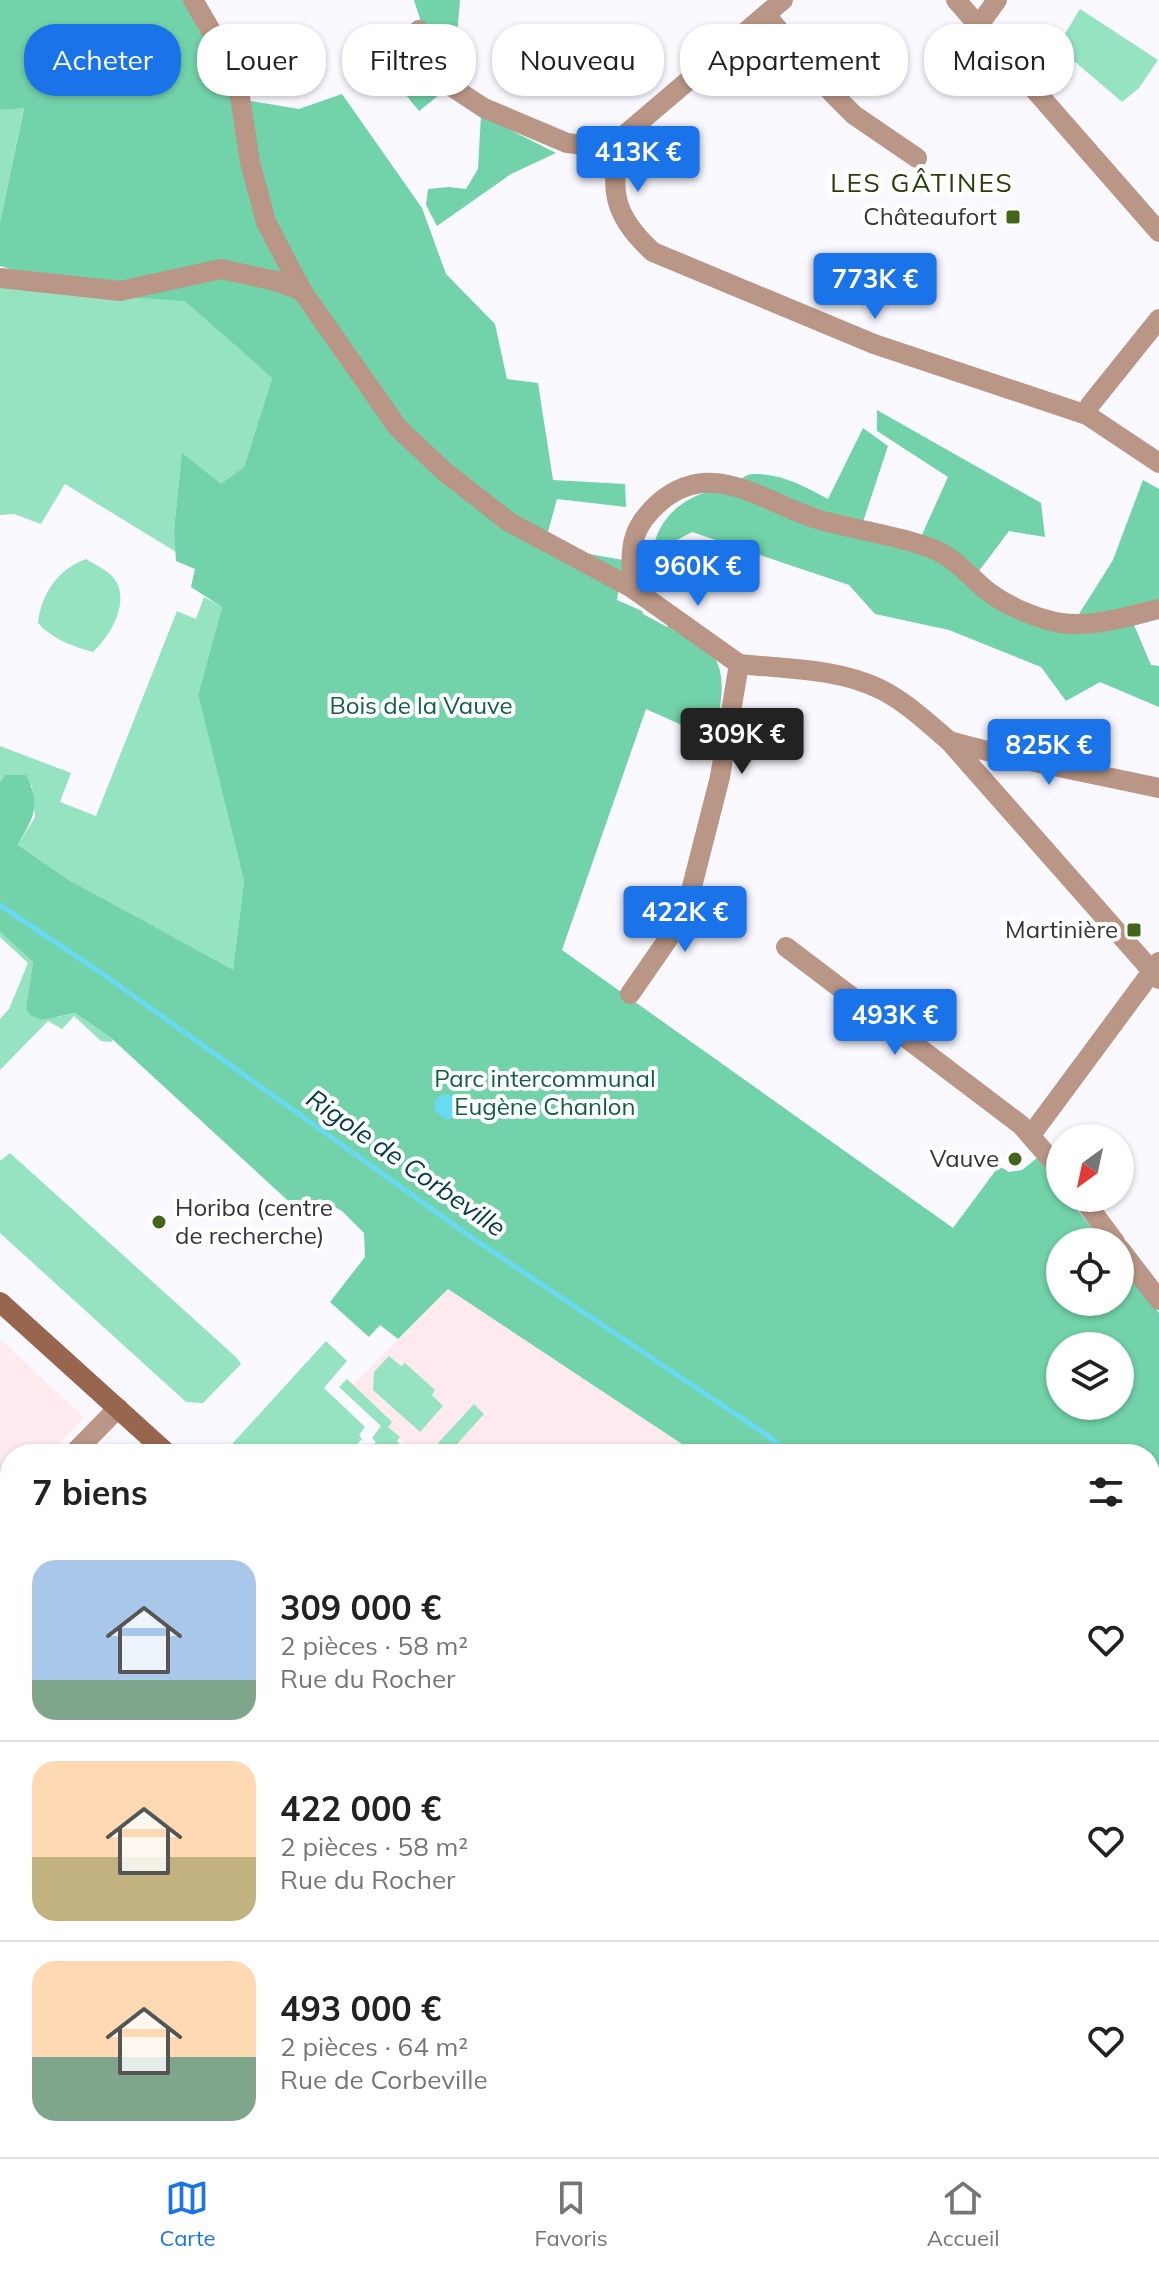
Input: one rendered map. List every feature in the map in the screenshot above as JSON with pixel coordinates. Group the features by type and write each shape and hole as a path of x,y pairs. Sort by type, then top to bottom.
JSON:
{"main road":[{"path":"0,1302 157,1444"}],"street":[{"path":"193,0 228,63 240,97 250,162 266,222 302,291 398,428 445,472 509,522 632,588 739,664 832,674 878,688 915,710 949,741 1157,971 1031,1135"},
{"path":"466,96 484,108 567,143 584,145 622,137 783,0"},
{"path":"956,0 978,24"},
{"path":"980,24 997,0"},
{"path":"766,15 854,115 917,158"},
{"path":"1041,96 1159,232"},
{"path":"622,137 614,167 614,190 621,214 632,233 653,252 874,344 1087,415 1159,463"},
{"path":"0,278 120,291 221,269 276,281 302,291"},
{"path":"1087,415 1090,405 1159,319"},
{"path":"632,588 631,549 634,533 643,517 673,491 696,482 715,481 809,517 856,531 916,543 942,553 990,593 1020,611 1054,622 1081,624 1159,609"},
{"path":"630,994 686,910 720,777 739,664"},
{"path":"949,741 1159,788"},
{"path":"786,947 1031,1135 1046,1153"},
{"path":"1134,1267 1159,1300"},
{"path":"83,1444 118,1408"}],"shaded area":[{"path":"448,1288 682,1444 405,1444 350,1388"},
{"path":"0,1339 84,1417 59,1444 0,1444"}],"green space":[{"path":"0,0 187,0 199,24 197,96 233,96 299,109 342,94 422,208 446,274 495,324 507,379 538,383 553,480 625,484 626,507 557,499 548,532 572,551 623,560 617,600 667,627 671,624 698,642 712,654 720,673 722,684 715,740 646,709 562,950 953,1228 999,1166 1009,1172 1022,1170 1037,1158 1046,1169 1046,1212 1079,1212 1092,1228 1046,1228 1046,1316 1134,1316 1134,1282 1159,1313 1159,1444 682,1444 448,1289 398,1339 380,1325 369,1337 330,1302 365,1257 364,1233 342,1211 320,1199 296,1208 110,1037 75,1013 42,1020 30,1015 26,1008 33,962 0,932 0,782 5,775 26,775 34,796 34,812 18,845 69,880 233,970 244,881 198,695 222,607 191,587 195,569 176,561 174,529 182,453 221,484 244,467 272,378 185,301 100,295 0,266 0,222 24,108 0,110"},
{"path":"414,0 460,0 458,24 422,24"},
{"path":"1080,9 1158,60 1139,88 1122,102 1074,61 1074,24 1071,24"},
{"path":"407,96 438,96 419,111"},
{"path":"24,107 0,222 0,110"},
{"path":"481,115 556,153 511,174 437,226 426,205 428,189 466,189 478,169"},
{"path":"0,286 185,300 272,378 244,467 221,485 182,454 174,529 176,552 65,484 41,524 14,514 0,515"},
{"path":"877,410 1041,503 1045,537 1009,531 973,579 988,593 1074,622 1113,560 1143,480 1159,489 1159,605 1129,613 1151,665 1159,666 1159,707 1100,682 1066,701 1041,667 949,630 875,614 849,585 692,532 653,553 658,532 678,507 707,492 729,488 748,475 782,478 828,499 863,428 888,446 862,525 920,539 948,477 877,431"},
{"path":"86,559 113,577 120,596 117,617 93,652 64,642 38,623 47,593 59,576"},
{"path":"204,597 222,607 198,695 244,881 233,971 69,880 18,845 35,817 32,786 5,775 0,782 0,746 71,773 60,802 96,816 177,611 196,619"},
{"path":"0,932 33,962 26,1008 58,1017 75,1013 113,1040 101,1041 74,1016 62,1029 48,1021 0,1070 0,1019 9,1009 28,963 0,937"},
{"path":"10,1153 237,1358 241,1364 203,1403 186,1402 0,1233 0,1161"},
{"path":"326,1341 347,1361 324,1388 365,1427 357,1444 232,1444"},
{"path":"389,1356 401,1366 405,1363 435,1390 432,1395 443,1406 420,1432 373,1390 374,1372"},
{"path":"347,1379 392,1422 388,1427 400,1437 397,1441 400,1444 374,1444 376,1442 372,1438 381,1426 339,1387"},
{"path":"474,1404 484,1414 457,1444 437,1444"}],"water":[{"path":"441,1095 453,1095 461,1114 447,1120 435,1111 435,1101"}],"waterway":[{"name":"Rigole de Corbeville","path":"0,905 107,977 471,1237 778,1444"}],"place":[{"name":"Châteaufort","path":"1013,217"},
{"name":"Martinière","path":"1134,930"},
{"name":"Vauve","path":"1015,1159"},
{"name":"Horiba (centre de recherche)","path":"159,1222"}],"district":[{"name":"LES GÂTINES","path":"922,183"}],"park label":[{"name":"Bois de la Vauve","path":"421,706"},
{"name":"Parc intercommunal Eugène Chanlon","path":"545,1093"}]}
